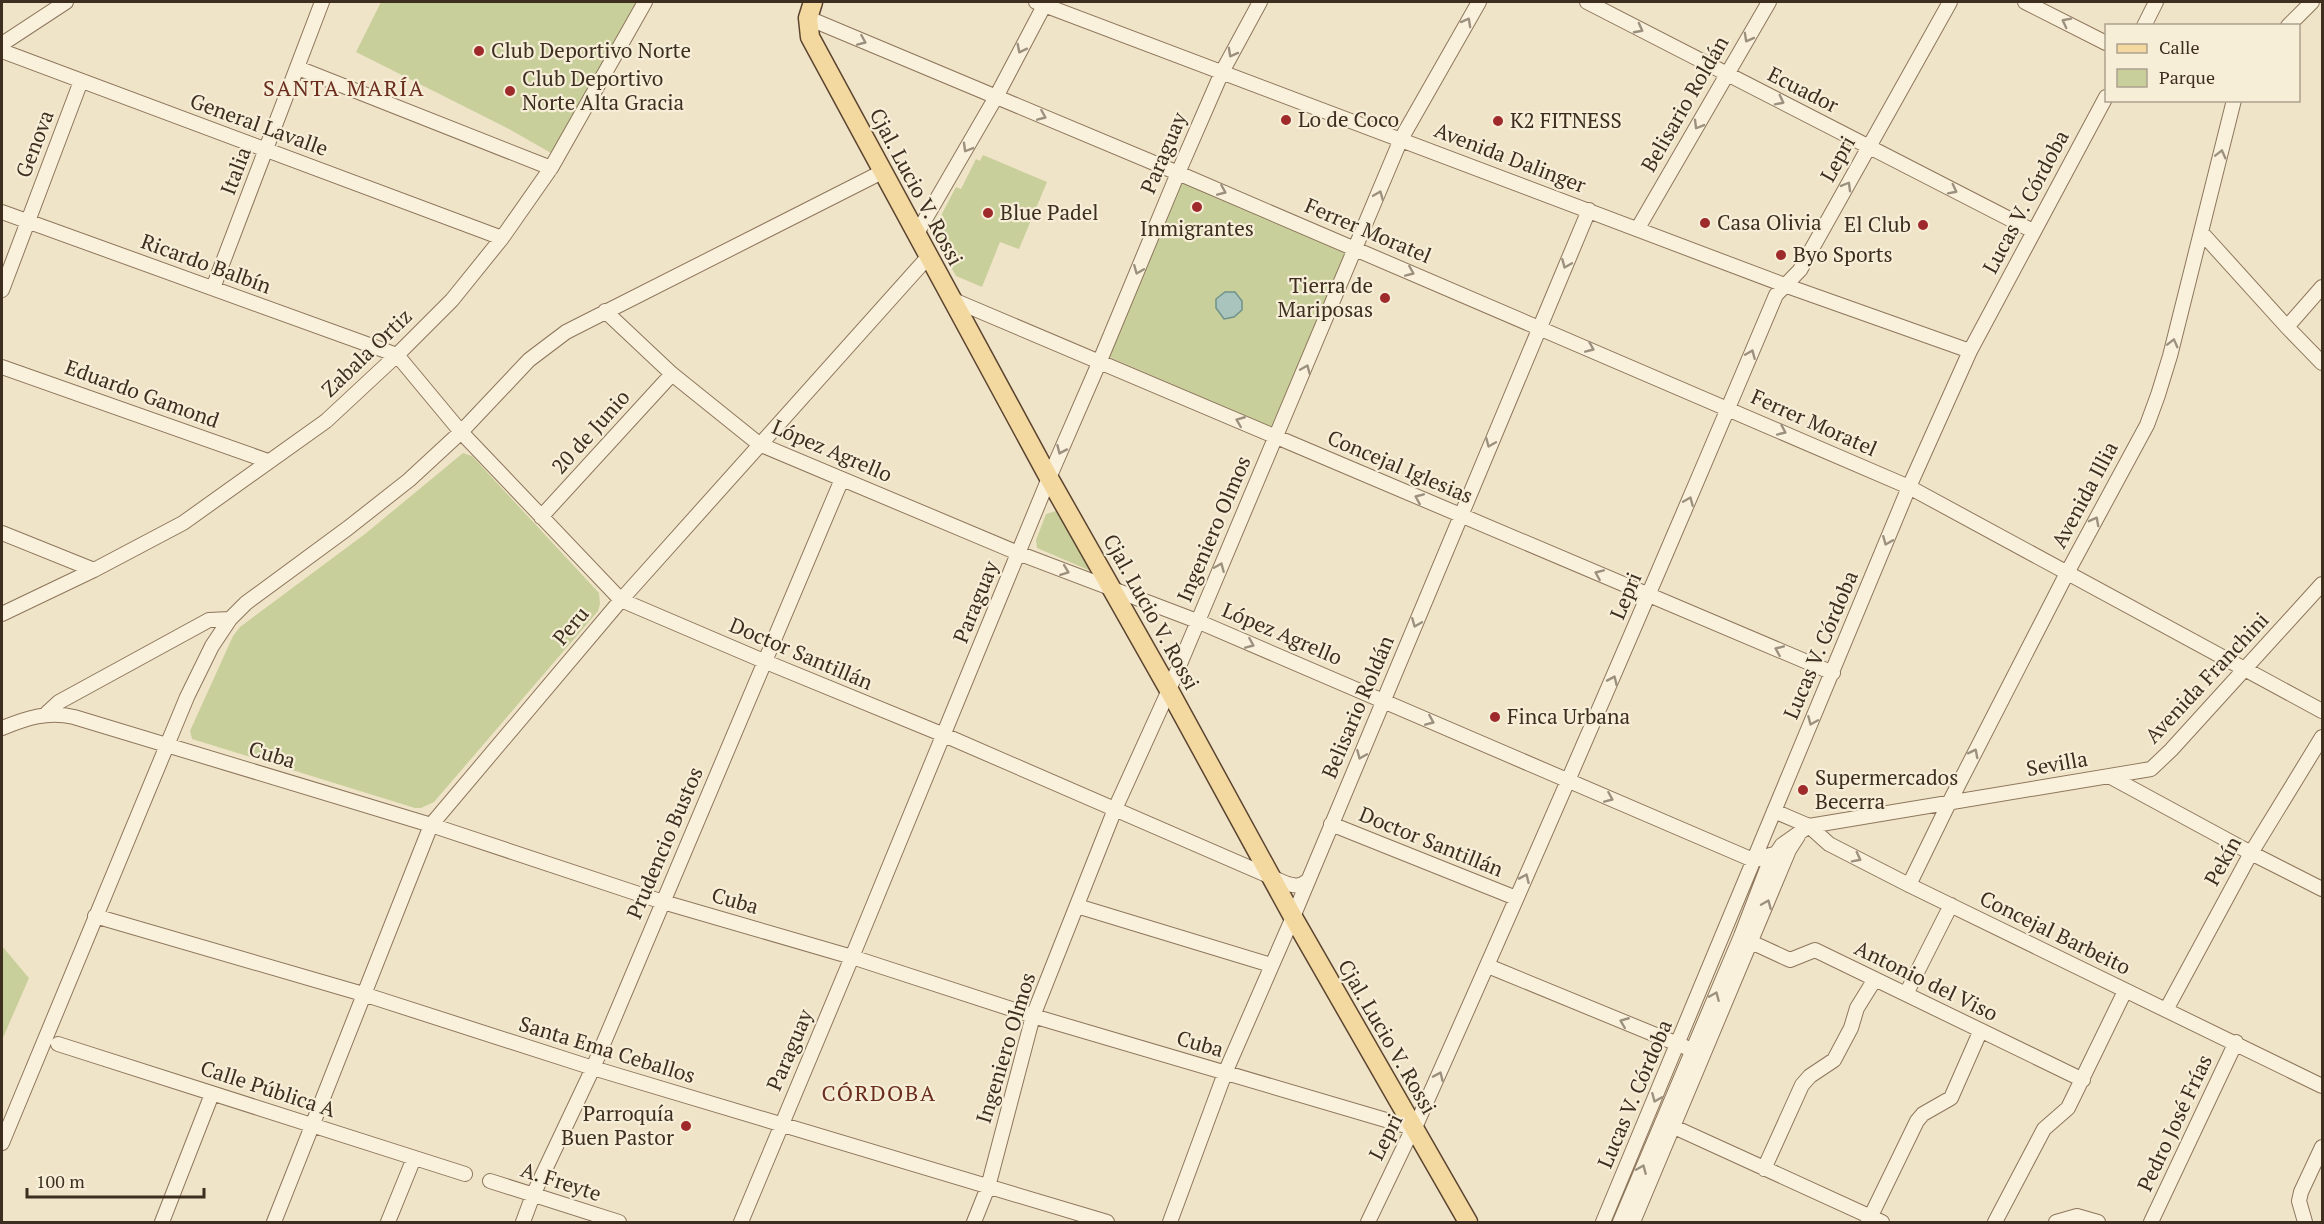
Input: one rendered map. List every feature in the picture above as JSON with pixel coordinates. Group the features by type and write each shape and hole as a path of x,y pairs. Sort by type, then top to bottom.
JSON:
{"main road":[{"name":"Cjal. Lucio V. Rossi","path":"811,7 810,37 916,235 1293,917 1468,1222"}],"street":[{"path":"2,44 66,2"},
{"name":"Italia","path":"213,288 322,2"},
{"name":"Zabala Ortiz","path":"2,614 94,570 183,523 326,421 397,355 452,300 502,238 551,168 645,2"},
{"path":"916,235 996,97 1042,2"},
{"name":"Avenida Dalinger","path":"1042,2 1787,286 1970,351"},
{"name":"Paraguay","path":"741,1222 1178,173 1222,72 1260,2"},
{"name":"Ingeniero Olmos","path":"974,1222 988,1187 1033,1016 1115,809 1169,690 1357,249 1401,139 1479,2"},
{"name":"Ecuador","path":"1587,2 2033,231"},
{"name":"Belisario Roldán","path":"1638,228 1769,2"},
{"name":"Lepri","path":"1368,1222 1413,1128 1418,1123 1488,966 1650,595 1776,295 1800,270 1950,2"},
{"path":"2025,2 2105,42"},
{"path":"2145,24 2156,2"},
{"path":"2290,24 2312,2"},
{"name":"Ferrer Moratel","path":"811,7 996,97 1357,249 1909,487 2322,711"},
{"name":"General Lavalle","path":"2,51 502,238"},
{"path":"298,68 551,168"},
{"name":"Genova","path":"2,290 81,81"},
{"name":"Lucas V. Córdoba","path":"1603,1222 1691,1049 1753,860 1909,487 1970,351 2105,99"},
{"name":"Avenida Illia","path":"1909,885 1947,805 2067,573 2147,425 2155,405 2234,102"},
{"path":"2,1143 166,746 212,646 230,619 268,586 409,480 461,432 529,360 566,332 882,172"},
{"name":"Belisario Roldán","path":"1173,1222 1225,1073 1293,917 1589,210"},
{"name":"Ricardo Balbín","path":"2,212 397,355"},
{"path":"2201,232 2322,363"},
{"name":"Peru","path":"274,1222 431,825 621,600 928,257"},
{"path":"2287,327 2322,287"},
{"name":"Concejal Iglesias","path":"951,298 1833,673"},
{"name":"López Agrello","path":"605,311 672,374 759,444 1018,553 1197,621 1753,860"},
{"name":"Doctor Santillán","path":"397,355 461,432 621,600 766,663 944,735 1271,877 1296,886 1307,881"},
{"name":"Eduardo Gamond","path":"2,367 268,462"},
{"name":"20 de Junio","path":"541,518 672,374"},
{"name":"Prudencio Bustos","path":"523,1222 533,1195 593,1068 842,479"},
{"path":"2,533 94,570"},
{"name":"Avenida Franchini","path":"2109,776 2151,769 2322,584"},
{"path":"2,728 29,717 47,713 59,702 209,620 230,619"},
{"name":"Cuba","path":"47,713 74,717 431,825 663,902 852,957 1033,1016 1413,1128"},
{"name":"Pekín","path":"2166,1010 2251,853 2322,736"},
{"name":"Sevilla","path":"1809,826 1947,805 2109,776 2322,889"},
{"name":"Concejal Barbeito","path":"1774,811 1809,826 1829,844 1909,885 2125,991 2236,1042 2322,1086"},
{"name":"Doctor Santillán","path":"1331,824 1516,898"},
{"path":"1633,1222 1674,1127 1691,1049 1750,942 1789,850 1809,826"},
{"name":"Lucas V. Córdoba","path":"1620,1222 1774,854 1795,834 1809,826"},
{"path":"1753,860 1774,854"},
{"path":"1906,994 1951,905"},
{"path":"1077,906 1271,965"},
{"name":"Santa Ema Ceballos","path":"95,916 363,994 593,1068 1107,1222"},
{"name":"Antonio del Viso","path":"1750,942 1790,960 1815,950 2083,1080"},
{"path":"1488,966 1691,1049"},
{"path":"1764,1169 1803,1085 1810,1076 1834,1060 1851,1028 1857,1008 1875,979"},
{"path":"1995,1222 2044,1129 2068,1108 2125,991"},
{"path":"1674,1127 1873,1220 1917,1120 1951,1098 1980,1032"},
{"name":"Pedro José Frías","path":"2151,1222 2236,1042"},
{"name":"Calle Pública A","path":"58,1044 465,1174"},
{"path":"162,1222 212,1094"},
{"path":"2305,1222 2299,1201 2301,1192 2322,1147"},
{"path":"388,1222 414,1158"},
{"name":"A. Freyte","path":"490,1181 619,1222"},
{"path":"2056,1222 2077,1215 2097,1222"}],"green space":[{"name":"Club Deportivo Norte Alta Gracia","path":"381,2 639,2 551,153 509,129 356,52"},
{"name":"Blue Padel","path":"983,155 1047,182 1019,249 1000,242 982,287 956,276 934,236 934,229 956,187 961,189 976,159 980,161"},
{"path":"1183,181 1348,252 1271,427 1107,356"},
{"path":"463,453 472,456 599,593 600,604 598,611 434,802 421,808 415,808 192,739 190,731 233,636 240,627 365,534"},
{"path":"1056,511 1093,572 1037,548 1036,540 1046,514"},
{"path":"2,946 29,978 2,1040"}],"water":[{"path":"1225,292 1235,292 1242,301 1242,310 1234,317 1224,319 1216,308 1216,299"}],"place":[{"name":"Club Deportivo Norte","path":"479,51"},
{"name":"Club Deportivo Norte Alta Gracia","path":"510,91"},
{"name":"Lo de Coco","path":"1286,120"},
{"name":"K2 FITNESS","path":"1498,121"},
{"name":"Inmigrantes","path":"1197,207"},
{"name":"Blue Padel","path":"988,213"},
{"name":"Casa Olivia","path":"1705,223"},
{"name":"El Club","path":"1923,225"},
{"name":"Byo Sports","path":"1781,255"},
{"name":"Tierra de Mariposas","path":"1385,298"},
{"name":"Finca Urbana","path":"1495,717"},
{"name":"Supermercados Becerra","path":"1803,790"},
{"name":"Parroquía Buen Pastor","path":"686,1126"}],"district":[{"name":"SANTA MARÍA","path":"344,88"},
{"name":"CÓRDOBA","path":"879,1093"}]}
